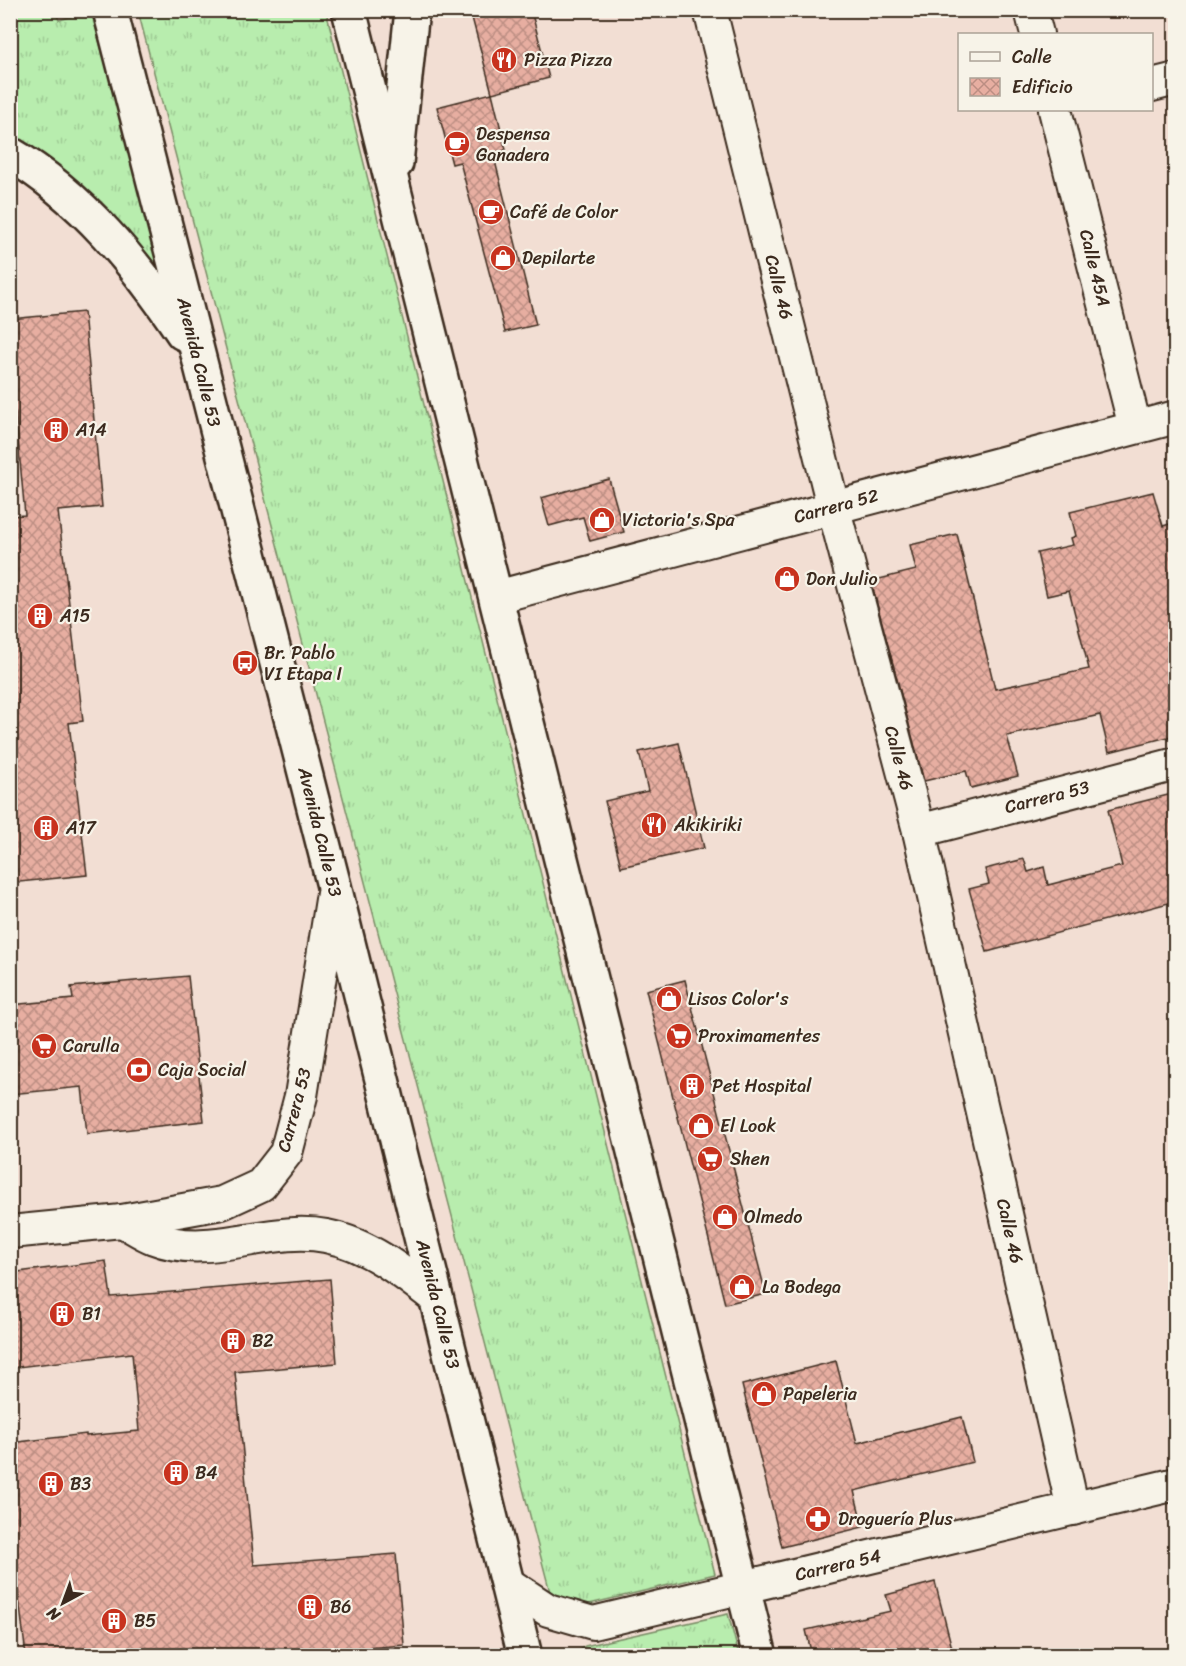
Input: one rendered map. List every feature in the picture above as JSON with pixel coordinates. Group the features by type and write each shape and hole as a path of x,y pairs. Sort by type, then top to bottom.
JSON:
{"main road":[{"name":"Avenida Calle 53","path":"110,10 334,886 525,1656"},
{"path":"349,10 760,1656"},
{"path":"394,186 412,10"},
{"path":"10,154 55,185 107,235 137,269 196,352"}],"street":[{"name":"Calle 46","path":"710,10 833,506 919,831 1073,1509"},
{"path":"1031,10 1037,33"},
{"path":"1153,85 1176,79"},
{"name":"Calle 45A","path":"1058,111 1135,427"},
{"name":"Carrera 52","path":"496,597 1176,417"},
{"name":"Carrera 53","path":"919,831 1176,764"},
{"name":"Carrera 53","path":"10,1232 122,1221 222,1203 261,1185 286,1153 301,1096 334,886"},
{"path":"122,1221 154,1239 193,1246 302,1234 325,1236 350,1243 402,1271 436,1299"},
{"name":"Carrera 54","path":"507,1583 548,1610 593,1623 1176,1484"}],"green space":[{"path":"11,11 55,11 59,20 91,11 166,283 11,141"},
{"path":"138,11 326,11 715,1574 581,1606 551,1596"},
{"path":"728,1614 739,1655 574,1655 585,1646"}],"building":[{"path":"470,10 531,10 549,78 492,93"},
{"path":"492,93 506,150 493,153 536,325 505,332 460,162 452,164 437,107"},
{"path":"84,312 102,507 58,511 83,721 69,723 87,875 10,883 10,781 19,780 10,715 10,516 25,515 10,353 10,319"},
{"path":"609,479 624,532 590,541 583,517 549,526 541,498"},
{"path":"1153,492 1163,526 1176,522 1176,735 1109,752 1100,715 1007,736 1018,776 971,788 966,771 924,781 871,581 916,570 910,545 957,534 995,689 1089,669 1069,591 1047,596 1037,553 1073,545 1071,538 1076,536 1070,512"},
{"name":"Akikiriki","path":"679,743 704,848 621,867 605,801 648,791 639,752"},
{"path":"1176,793 1176,901 987,952 969,889 989,884 985,869 1024,859 1028,872 1044,867 1048,885 1122,866 1108,810"},
{"name":"Caja Social","path":"188,976 204,1121 87,1134 82,1087 10,1094 10,1005 73,999 71,987"},
{"path":"685,980 766,1294 725,1304 646,990"},
{"path":"106,1261 111,1297 330,1279 337,1363 235,1372 254,1565 396,1554 404,1645 275,1656 26,1656 10,1525 10,1443 86,1434 86,1436 139,1431 132,1353 10,1368 10,1273"},
{"path":"836,1361 857,1443 962,1417 973,1462 854,1491 863,1527 782,1547 742,1385"},
{"path":"935,1582 954,1656 812,1656 806,1630 891,1611 886,1595"}],"place":[{"name":"Pizza Pizza","path":"504,60"},
{"name":"Despensa Ganadera","path":"457,144"},
{"name":"Café de Color","path":"491,212"},
{"name":"Depilarte","path":"503,258"},
{"name":"A14","path":"56,430"},
{"name":"Victoria's Spa","path":"602,520"},
{"name":"Don Julio","path":"787,579"},
{"name":"A15","path":"40,616"},
{"name":"Br. Pablo VI Etapa I","path":"245,663"},
{"name":"Akikiriki","path":"654,825"},
{"name":"A17","path":"46,828"},
{"name":"Lisos Color's","path":"669,999"},
{"name":"Proximamentes","path":"679,1036"},
{"name":"Carulla","path":"44,1046"},
{"name":"Caja Social","path":"139,1070"},
{"name":"Pet Hospital","path":"692,1086"},
{"name":"El Look","path":"701,1126"},
{"name":"Shen","path":"710,1159"},
{"name":"Olmedo","path":"725,1217"},
{"name":"La Bodega","path":"742,1287"},
{"name":"B1","path":"62,1314"},
{"name":"B2","path":"233,1341"},
{"name":"Papeleria","path":"764,1394"},
{"name":"B4","path":"176,1473"},
{"name":"B3","path":"51,1484"},
{"name":"Droguería Plus","path":"818,1519"},
{"name":"B6","path":"310,1607"},
{"name":"B5","path":"114,1621"}]}
